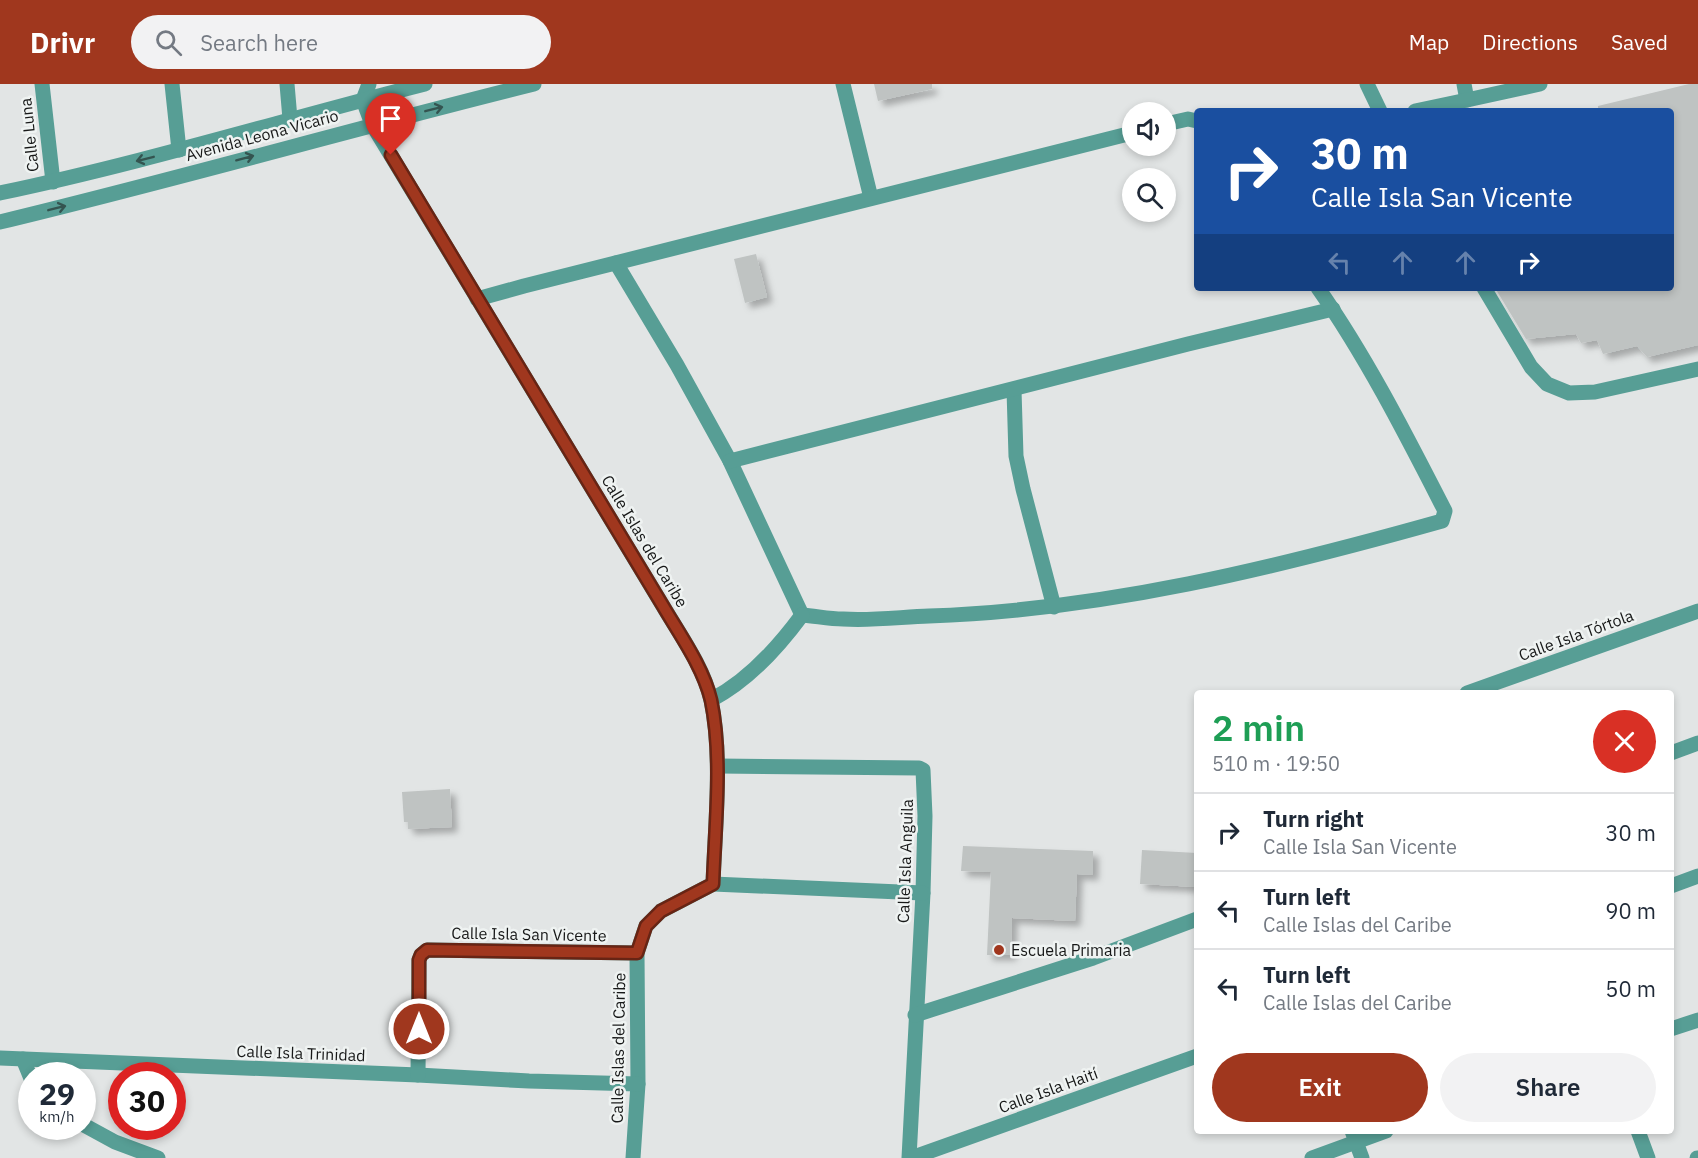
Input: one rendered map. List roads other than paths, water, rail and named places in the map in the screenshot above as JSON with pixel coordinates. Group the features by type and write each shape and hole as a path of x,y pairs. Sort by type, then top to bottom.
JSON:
{"street":[{"name":"Calle Luna","path":"42,84 52,182"},
{"path":"172,84 179,150"},
{"path":"287,84 290,120"},
{"path":"363,100 369,84"},
{"name":"Avenida Leona Vicario","path":"0,193 179,150 425,84"},
{"name":"Avenida Leona Vicario","path":"0,222 112,195 372,124 534,84"},
{"path":"843,84 871,198"},
{"path":"1367,84 1379,108"},
{"path":"1464,84 1467,100"},
{"path":"1429,108 1511,87 1540,84"},
{"name":"Calle Islas del Caribe","path":"363,100 372,124 663,606 702,674 711,700 718,766 713,884 661,911 646,926 637,953 638,1084 633,1158"},
{"path":"1176,121 1188,118 1194,120"},
{"path":"477,299 1122,135"},
{"path":"616,262 730,461 802,615"},
{"path":"802,615 844,619 963,615 1054,607 1191,584 1332,552 1442,521 1445,511 1393,410 1320,291"},
{"path":"1486,291 1531,367 1547,384 1569,393 1595,392 1698,369"},
{"path":"730,461 1333,309"},
{"path":"1014,390 1016,456 1054,607"},
{"name":"Calle Isla Tórtola","path":"1485,690 1698,611"},
{"path":"711,700 732,689 748,675 783,642 802,615"},
{"path":"1674,752 1698,743"},
{"name":"Calle Isla Anguila","path":"718,766 919,768 923,770 925,816 923,893 915,1015 910,1158"},
{"path":"1674,885 1698,876"},
{"path":"713,884 923,893"},
{"path":"915,1015 1093,958 1194,920"},
{"name":"Calle Isla San Vicente","path":"418,1075 419,960 427,950 637,953"},
{"path":"1674,1028 1698,1020"},
{"name":"Calle Isla Haití","path":"910,1158 1194,1057"},
{"name":"Calle Isla Trinidad","path":"0,1058 638,1084"},
{"path":"96,1131 116,1142 158,1158"},
{"path":"1639,1134 1648,1158"},
{"path":"1312,1158 1354,1136 1362,1158"}],"place":[{"name":"Escuela Primaria","path":"999,950"}]}
